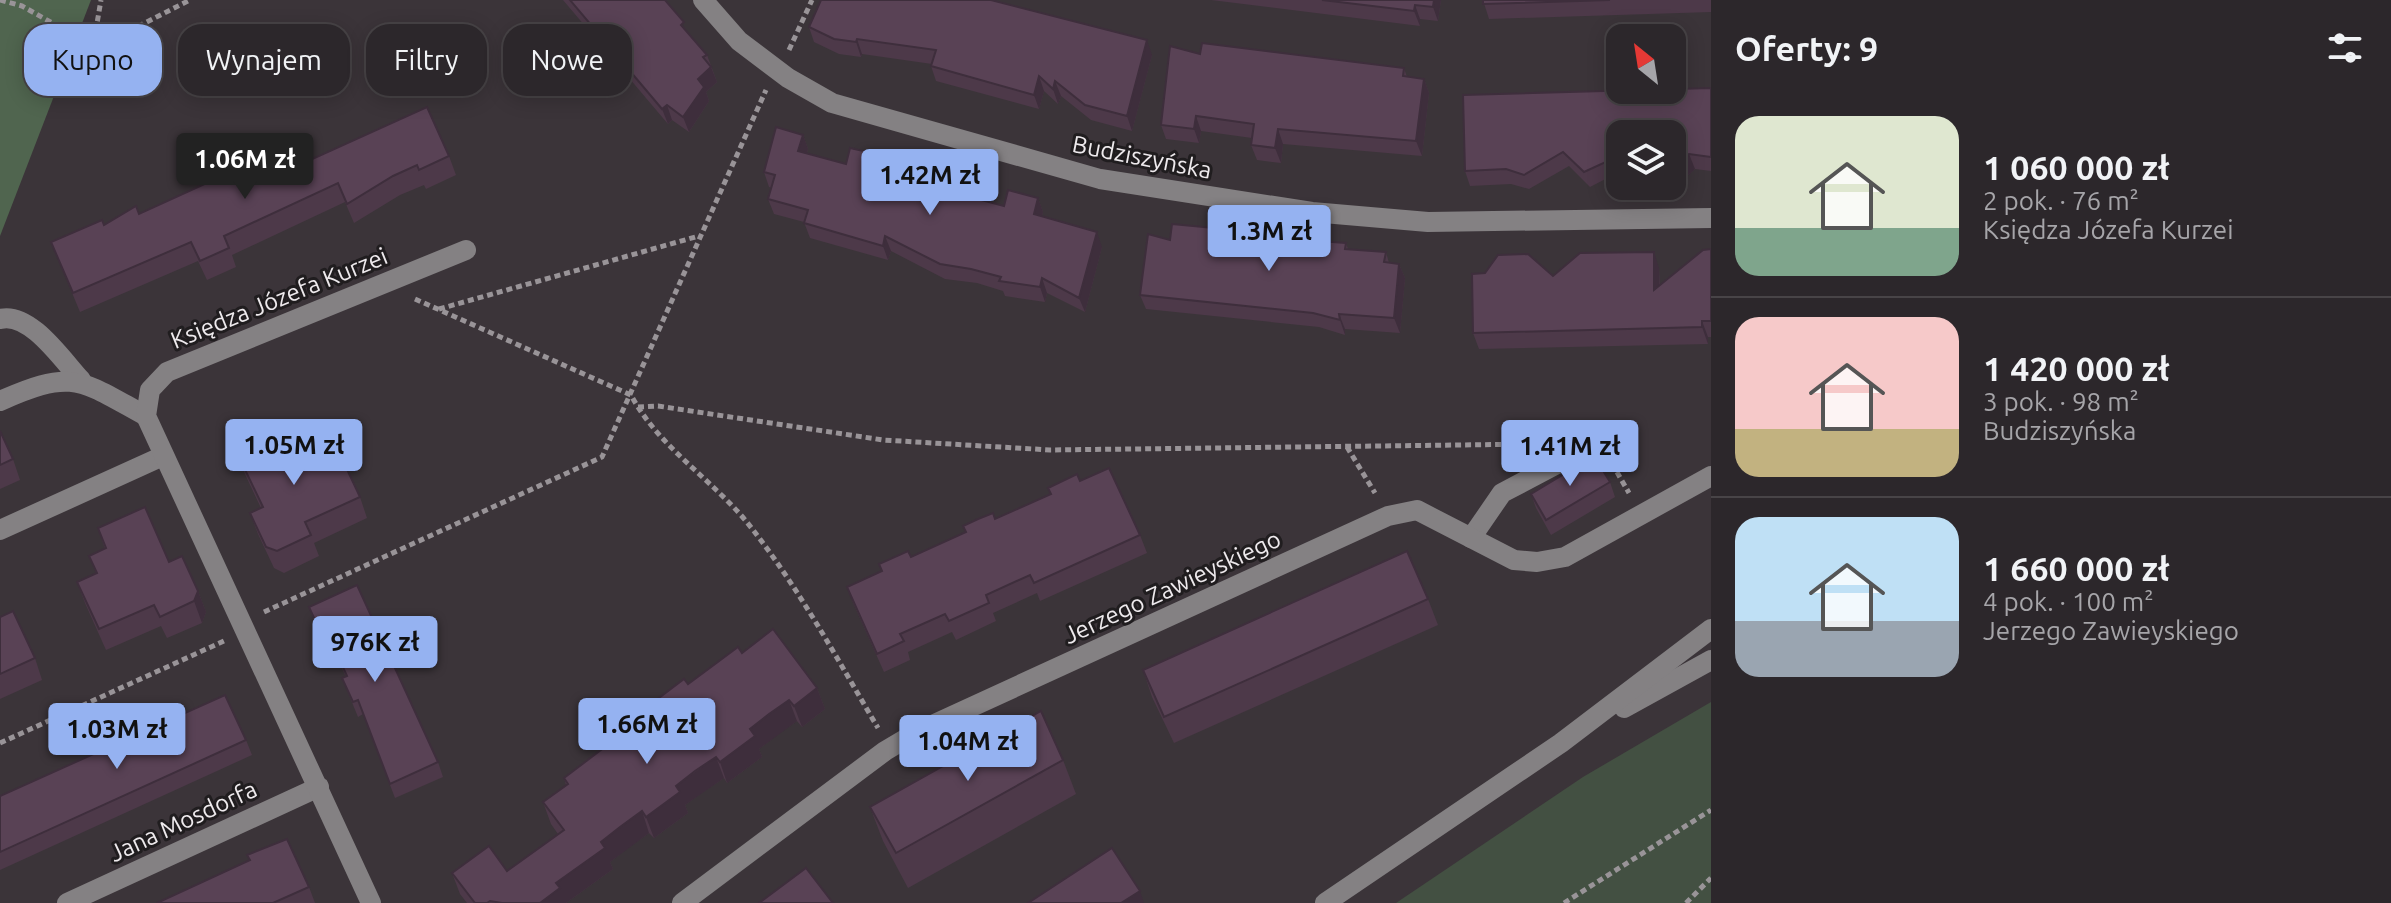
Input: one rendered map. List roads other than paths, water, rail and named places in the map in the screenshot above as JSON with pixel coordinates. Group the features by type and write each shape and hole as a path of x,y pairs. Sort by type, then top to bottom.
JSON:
{"street":[{"name":"Budziszyńska","path":"703,0 739,41 788,78 832,103 1100,179 1297,210 1428,222 1711,218"},
{"name":"Księdza Józefa Kurzei","path":"146,416 150,390 167,372 466,250"},
{"path":"0,319 6,317 28,325 81,380 146,416 371,903"},
{"path":"0,401 50,382 81,380"},
{"path":"1471,538 1502,493 1582,448"},
{"path":"0,530 163,456"},
{"name":"Jerzego Zawieyskiego","path":"682,903 891,747 917,732 1388,516 1417,510 1514,560 1537,562 1565,557 1711,476"},
{"path":"1325,903 1561,743 1711,629"},
{"path":"1561,743 1711,660"},
{"name":"Jana Mosdorfa","path":"67,903 319,787"}]}
